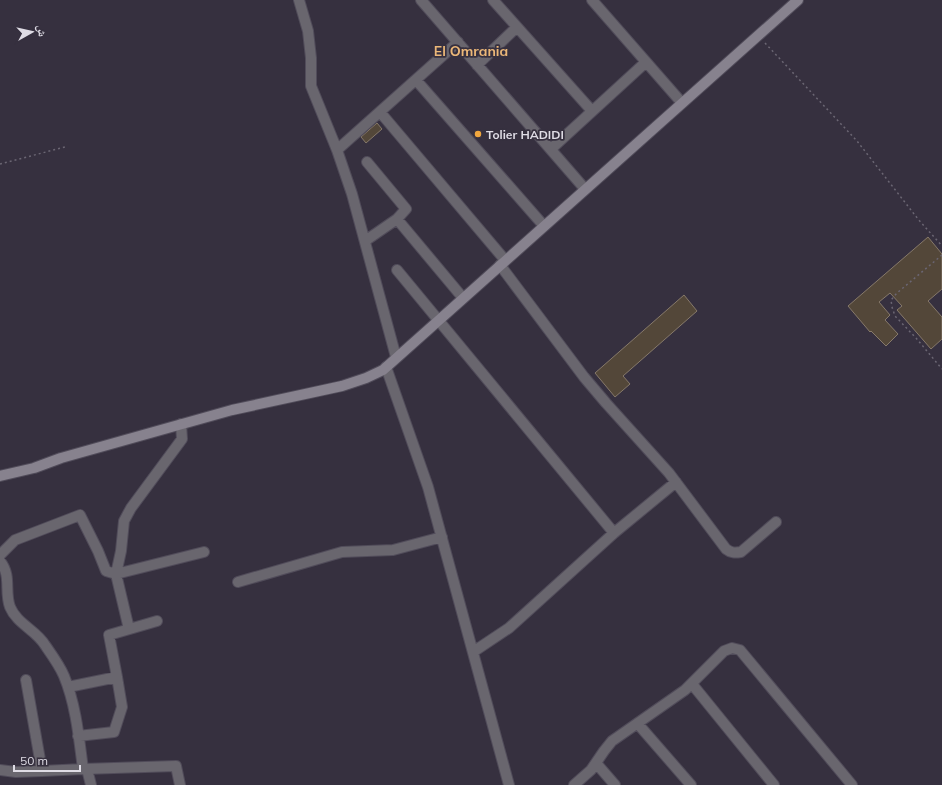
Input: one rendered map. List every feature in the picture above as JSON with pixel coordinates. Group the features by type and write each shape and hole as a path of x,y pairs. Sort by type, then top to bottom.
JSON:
{"street":[{"path":"299,0 308,31 311,58 311,86 337,150 352,194 396,357"},
{"path":"421,0 585,189"},
{"path":"493,0 592,111"},
{"path":"592,0 682,103"},
{"path":"0,476 34,468 61,458 232,410 342,386 366,378 386,367 798,0"},
{"path":"478,65 518,27"},
{"path":"337,150 458,42"},
{"path":"551,150 646,62"},
{"path":"416,80 544,226"},
{"path":"380,112 503,262 584,377 676,482 726,549 730,552 741,552 776,522"},
{"path":"365,241 397,219 406,209 367,162"},
{"path":"397,219 462,298"},
{"path":"397,270 614,533"},
{"path":"386,367 428,486 509,785"},
{"path":"129,629 116,574 121,551 124,521 131,508 182,439 181,424"},
{"path":"473,652 509,628 614,533 676,482"},
{"path":"0,556 15,540 80,515 106,571 116,574 204,552"},
{"path":"238,582 342,552 394,550 442,537"},
{"path":"0,561 7,574 10,607 16,618 44,643 64,675 76,722 85,769 91,785"},
{"path":"78,736 114,732 122,707 109,635 157,621"},
{"path":"574,785 585,776 608,745 692,684 724,651 732,648 740,650 852,785"},
{"path":"68,687 117,677"},
{"path":"26,680 42,771"},
{"path":"692,684 774,785"},
{"path":"638,724 691,785"},
{"path":"596,763 615,785"},
{"path":"0,770 16,772 176,766 180,785"}],"path":[{"path":"758,35 857,142 918,219 942,246"},
{"path":"0,164 65,147"},
{"path":"942,255 897,293 891,300 895,316 942,369"}],"building":[{"path":"377,123 382,129 366,143 361,137"},
{"path":"928,237 942,254 942,289 928,301 942,317 942,339 931,349 897,310 902,306 890,293 879,302 890,315 885,320 898,334 886,346 871,331 870,332 848,306"},
{"path":"684,295 697,311 623,376 630,384 615,397 595,373"}],"place":[{"name":"Tolier HADIDI","path":"478,134"}],"district":[{"name":"El Omrania","path":"471,51"}]}
